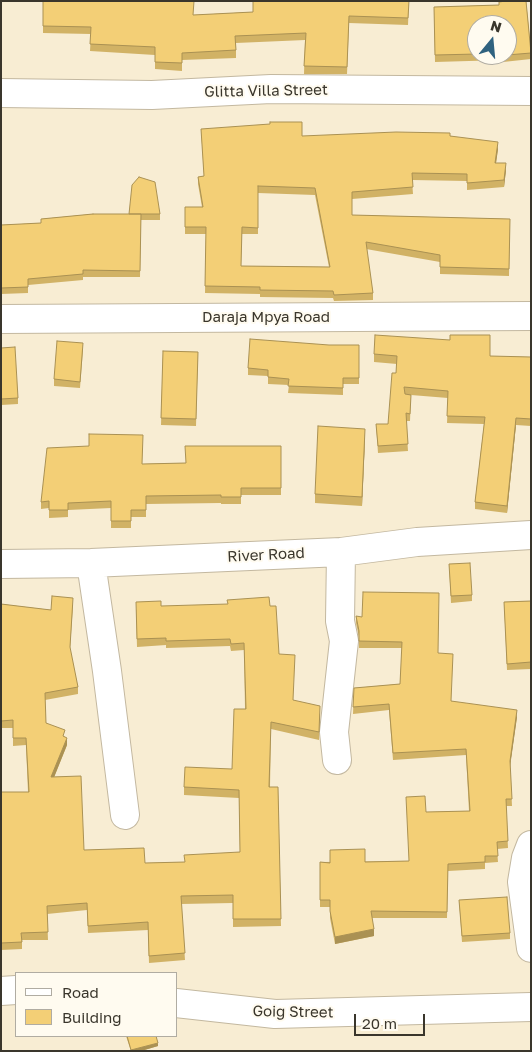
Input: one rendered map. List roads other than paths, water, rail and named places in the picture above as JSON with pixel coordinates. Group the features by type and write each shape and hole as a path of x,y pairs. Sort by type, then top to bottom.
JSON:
{"street":[{"name":"Glitta Villa Street","path":"1,93 152,95 271,89 531,91"},
{"name":"Daraja Mpya Road","path":"1,319 531,316"},
{"name":"River Road","path":"1,564 91,563 341,552 417,542 531,535"},
{"path":"337,760 334,732 344,640 340,621 341,552"},
{"path":"91,563 125,815"},
{"path":"531,845 526,858 522,882 531,948"},
{"path":"1,991 15,990"},
{"name":"Goig Street","path":"178,1004 275,1014 531,1007"}]}
